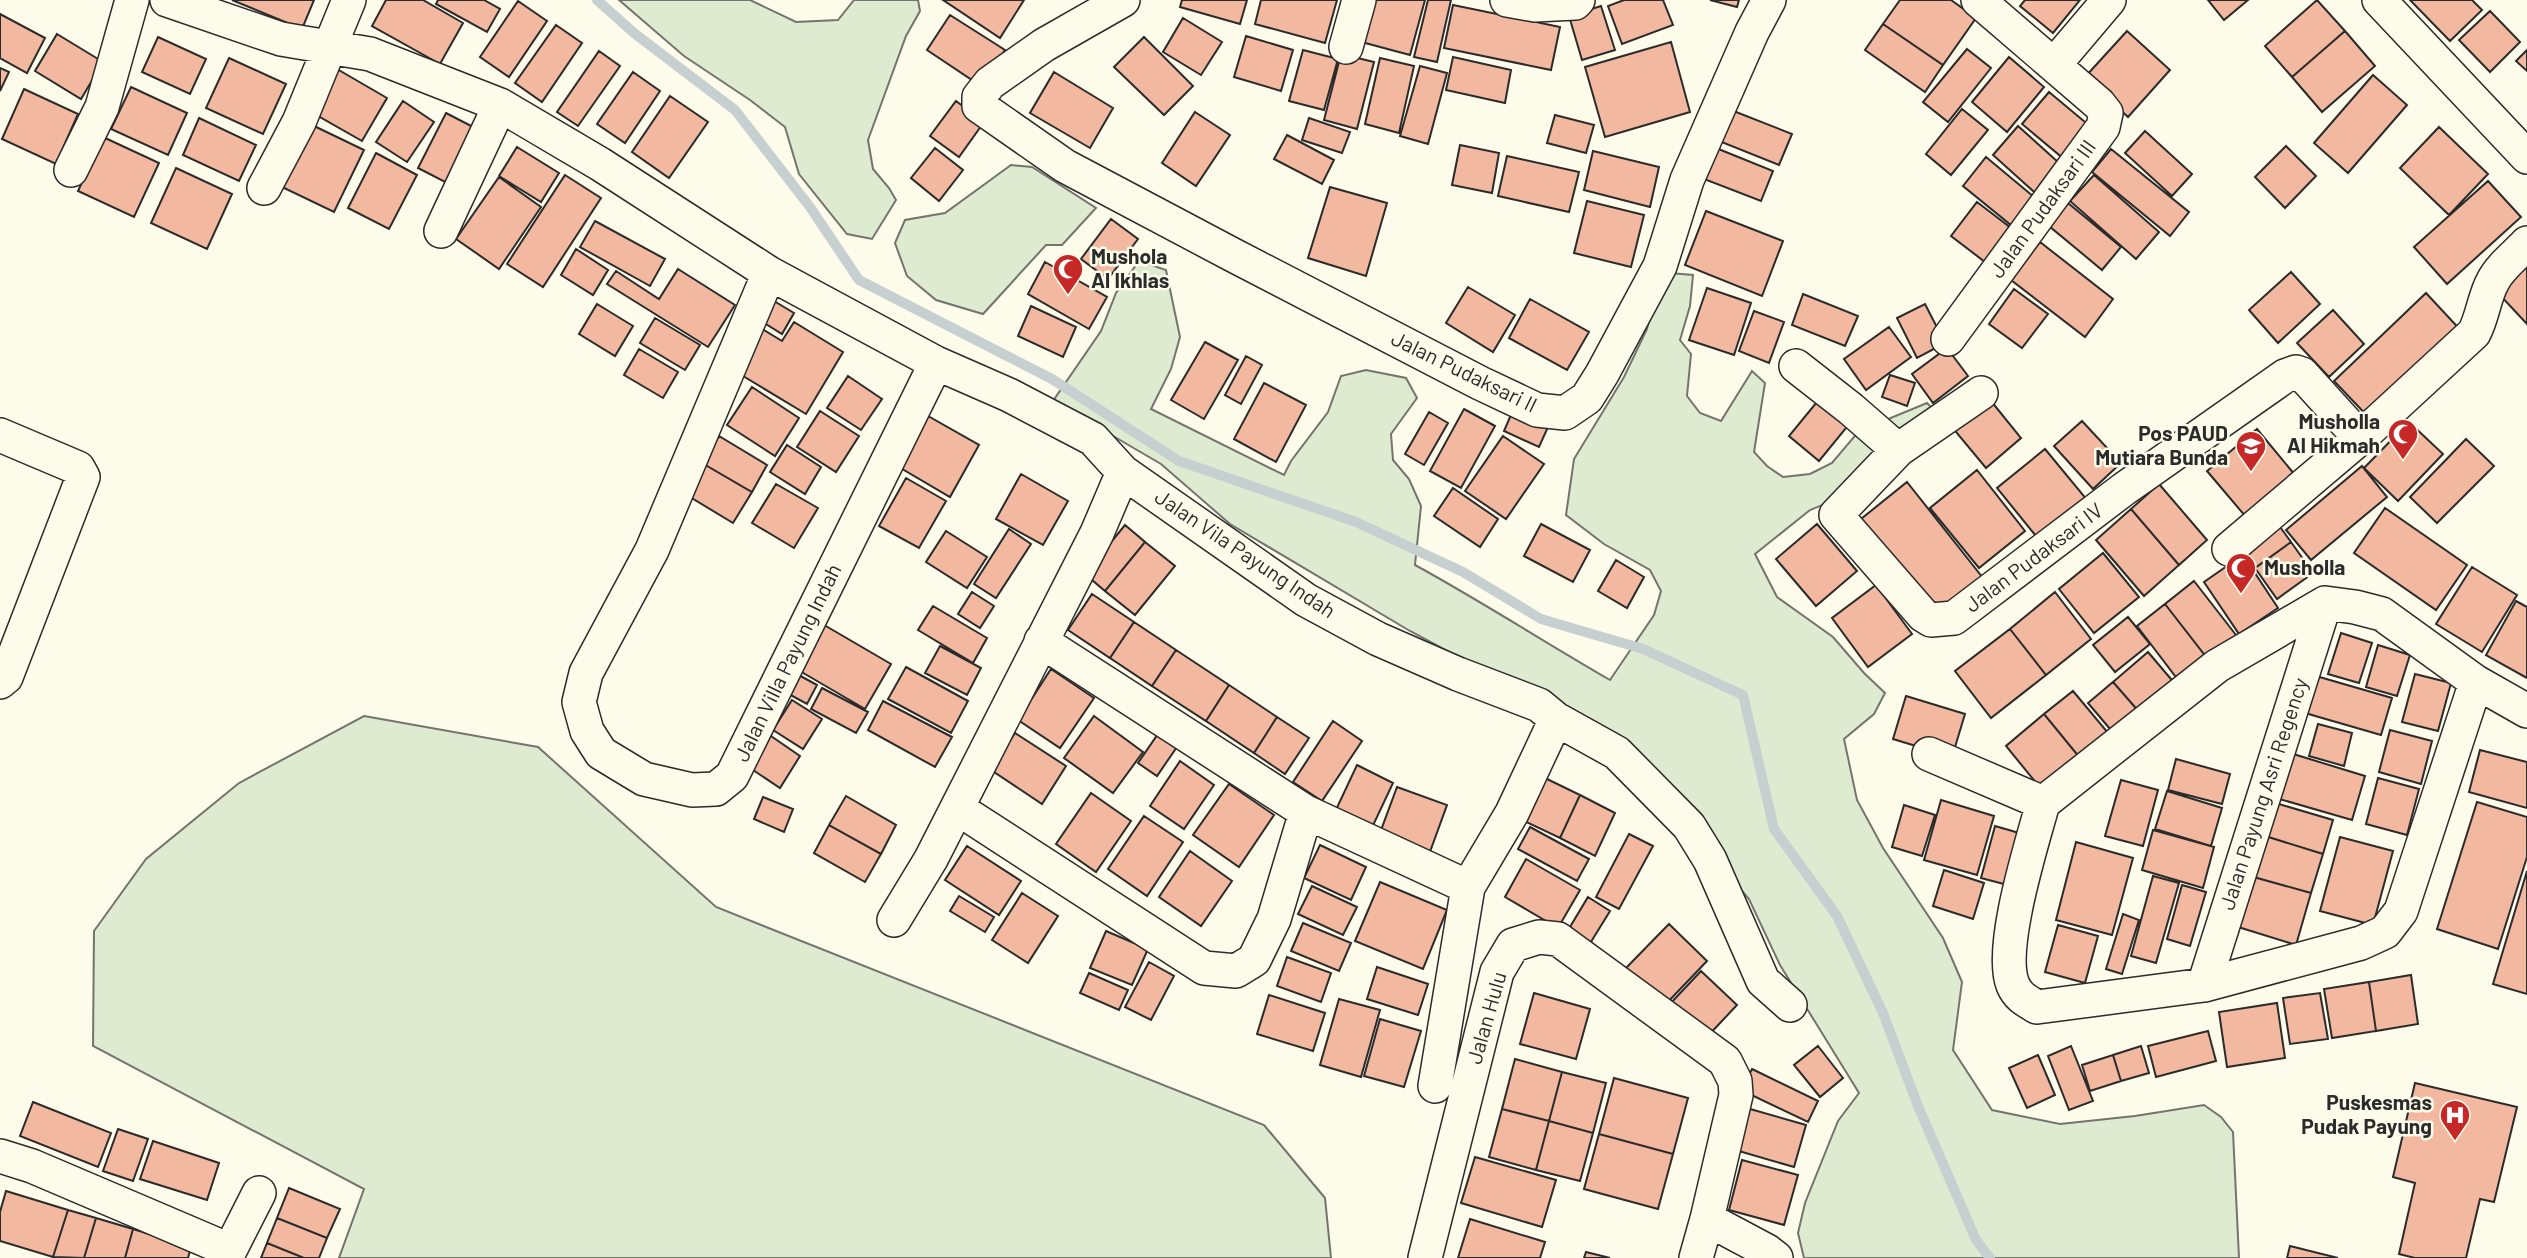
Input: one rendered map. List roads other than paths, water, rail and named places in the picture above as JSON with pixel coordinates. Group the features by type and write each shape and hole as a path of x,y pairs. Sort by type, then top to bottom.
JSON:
{"street":[{"path":"71,170 102,107 132,0"},
{"path":"167,0 281,39 370,54 500,105 600,164 769,273 936,363 1009,395 1093,439 1124,472 1097,533 931,859 894,919"},
{"path":"264,188 299,122 349,0"},
{"name":"Jalan Pudaksari II","path":"1123,0 1044,45 990,83 979,97 979,106 1065,166 1480,383 1537,410 1565,414 1587,398 1660,266 1687,180 1752,32 1769,0"},
{"path":"1346,47 1359,0"},
{"path":"1507,0 1535,5 1575,3 1578,0"},
{"name":"Jalan Pudaksari III","path":"1948,339 2103,127 2106,113 2099,104 1978,0"},
{"path":"2054,65 2109,0"},
{"path":"2379,0 2527,157"},
{"path":"441,231 500,105"},
{"path":"2229,549 2360,438 2474,334 2483,316 2488,291 2494,278 2527,243"},
{"name":"Jalan Villa Payung Indah","path":"769,273 652,550 586,673 579,702 587,731 601,753 644,779 692,790 716,789 732,776 936,363"},
{"path":"1796,366 1852,409 1898,450"},
{"name":"Jalan Pudaksari IV","path":"1981,393 1898,450 1836,515 1923,615 1931,620 1954,618 2124,489 2285,376 2296,372 2302,374 2360,438"},
{"path":"0,435 78,468 83,477 6,677 0,681"},
{"name":"Jalan Vila Payung Indah","path":"1124,472 1306,600 1378,639 1539,705 1556,719 1617,753 1689,826 1710,860 1763,981 1790,1005"},
{"path":"2476,682 2401,911 2385,932 2361,943 2204,985 2036,1007 2020,996 2012,983 2010,940 2043,803 2217,666 2325,603 2382,614 2476,682 2527,711"},
{"name":"Jalan Payung Asri Regency","path":"2204,985 2325,603"},
{"path":"1041,641 1306,812 1468,887"},
{"path":"1435,1086 1468,887 1512,813 1556,719"},
{"path":"1929,754 2043,803"},
{"path":"957,808 1204,968 1236,971 1254,960 1274,919 1306,812"},
{"name":"Jalan Hulu","path":"1425,1258 1497,972 1513,945 1539,937 1558,939 1725,1061 1735,1081 1736,1095 1707,1219"},
{"path":"0,1156 32,1166 228,1254 258,1194"},
{"path":"1696,1258 1707,1219 1776,1258"}],"waterway":[{"path":"597,0 634,33 735,110 810,207 859,280 1052,379 1179,461 1356,522 1463,572 1541,619 1643,649 1743,695 1774,829 1837,916 1883,1013 1918,1106 1976,1240 1990,1258"}],"place":[{"name":"Mushola Al Ikhlas","path":"1068,296"},
{"name":"Musholla Al Hikmah","path":"2403,461"},
{"name":"Pos PAUD Mutiara Bunda","path":"2251,473"},
{"name":"Musholla","path":"2241,595"},
{"name":"Puskesmas Pudak Payung","path":"2455,1142"}]}
